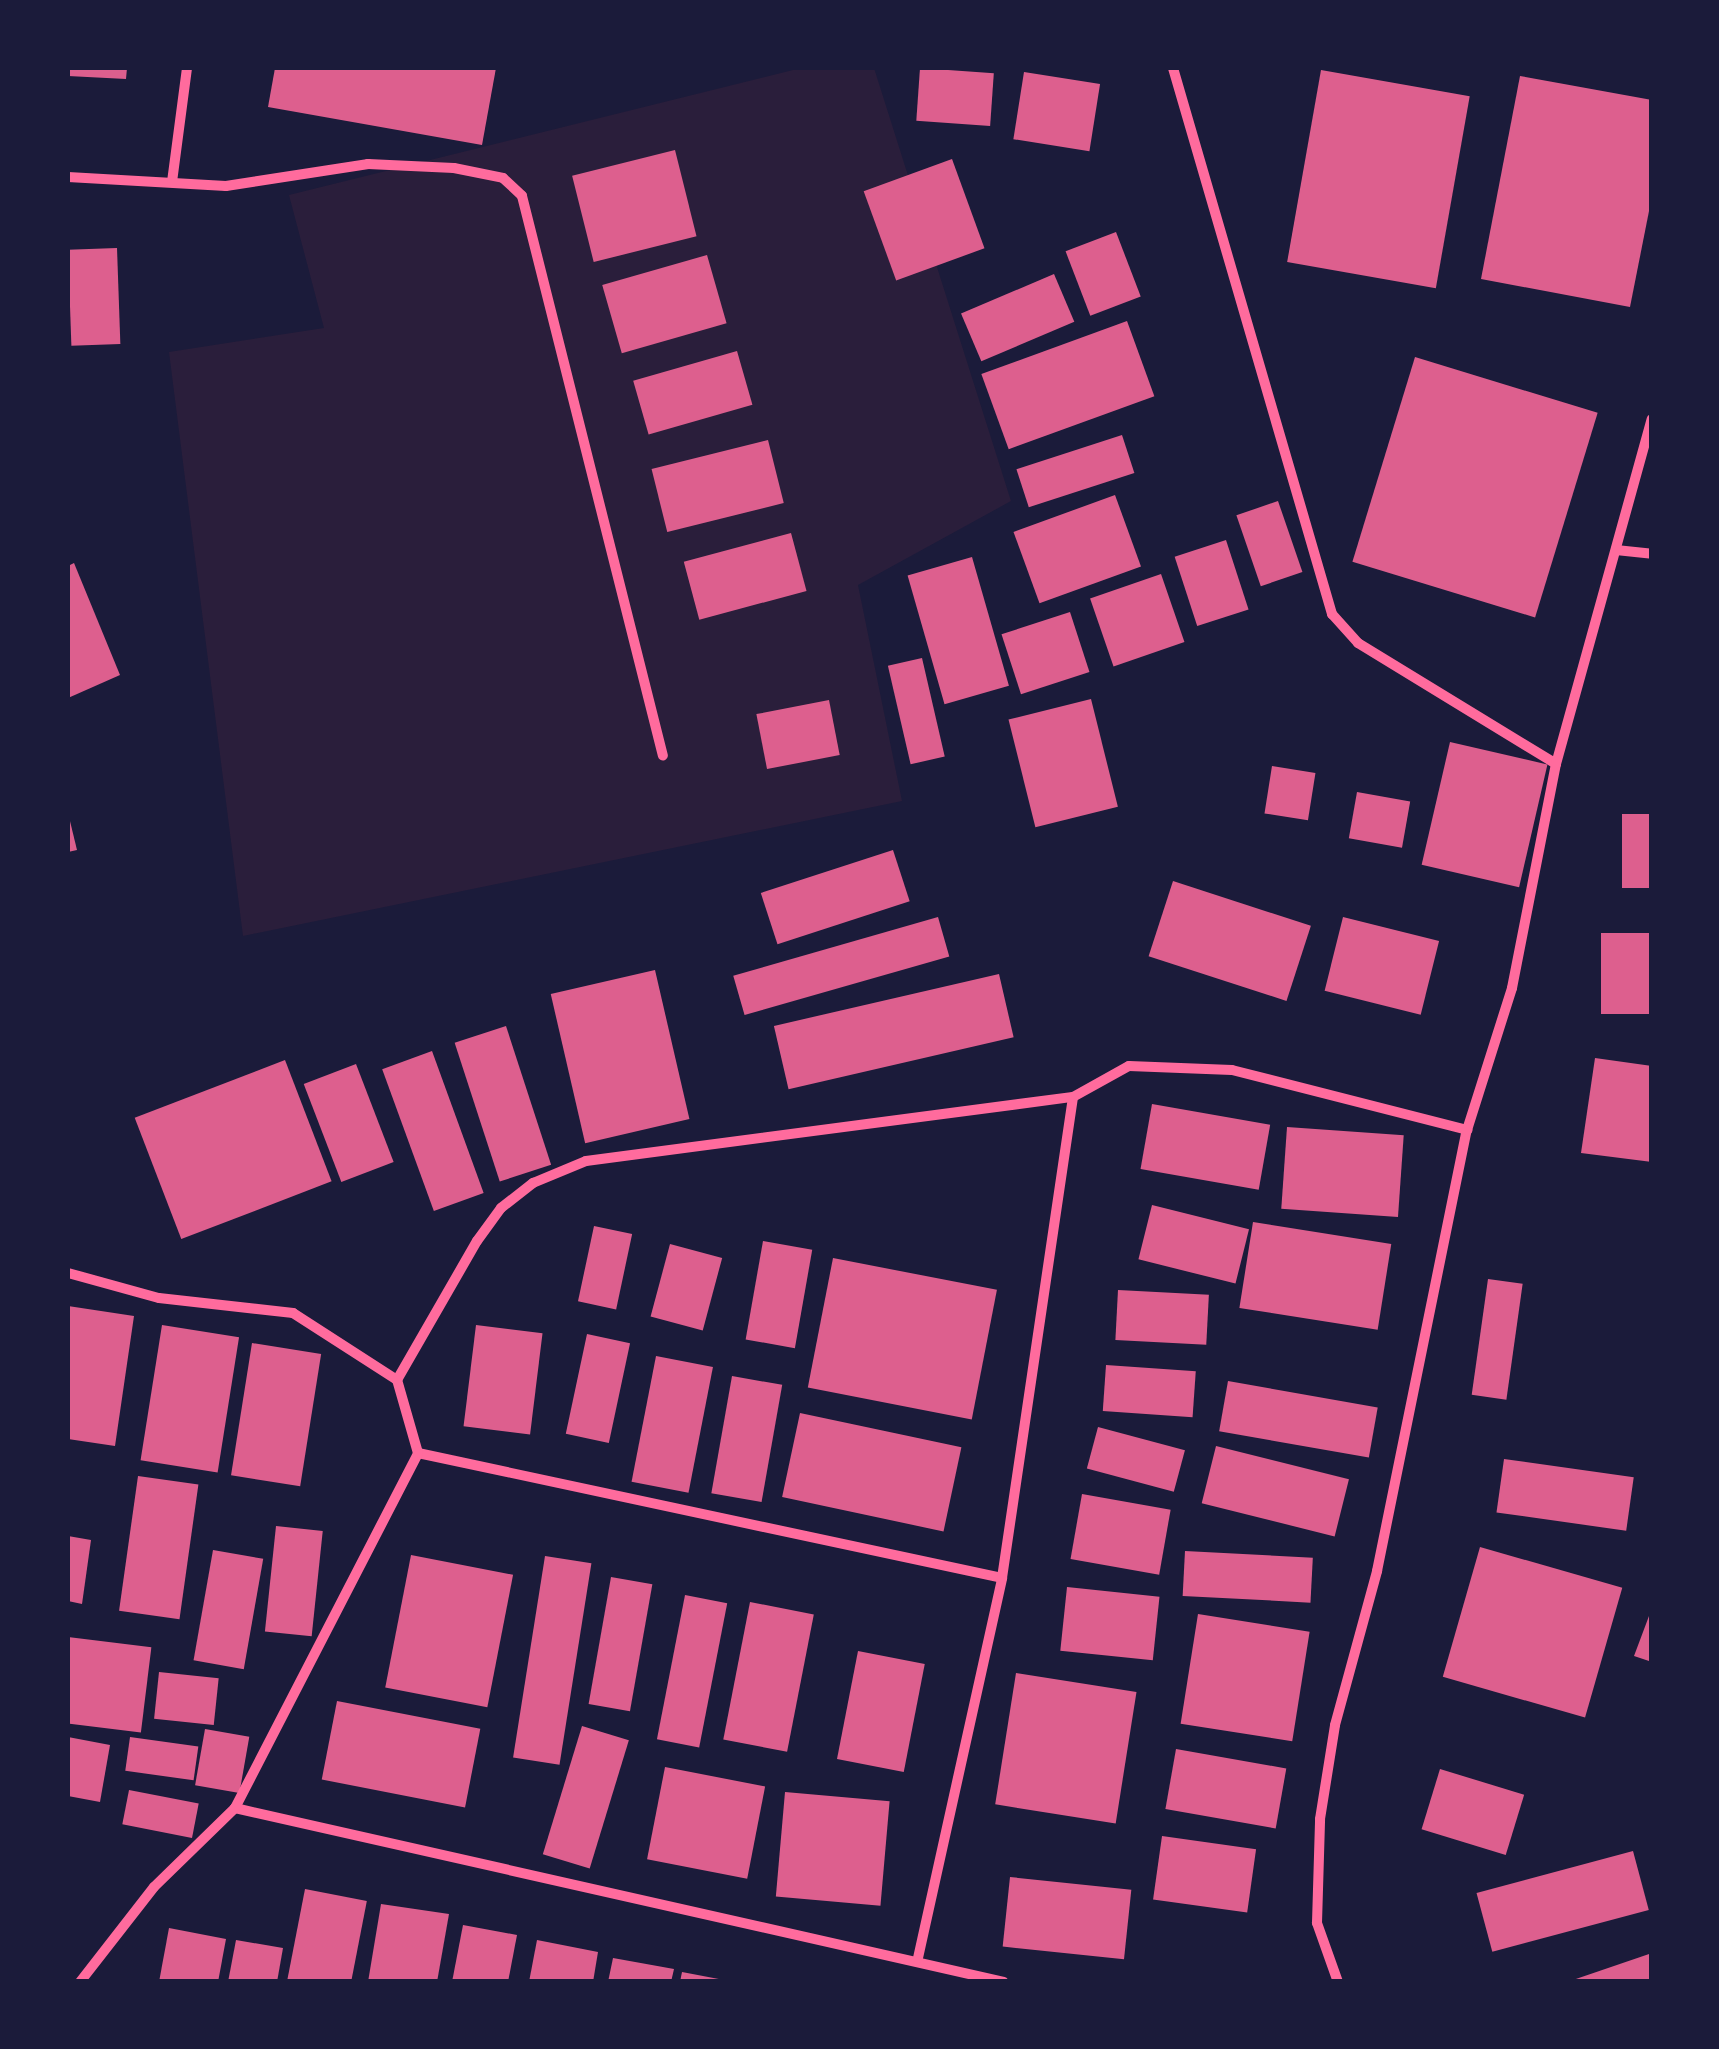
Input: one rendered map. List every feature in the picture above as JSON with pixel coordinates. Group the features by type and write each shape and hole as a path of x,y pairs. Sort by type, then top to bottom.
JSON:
{"street":[{"path":"172,182 186,68"},
{"path":"1173,68 1332,614 1358,643 1556,764"},
{"path":"68,177 226,186 368,164 503,178 522,196 663,756"},
{"path":"1338,1982 1318,1923 1320,1820 1467,1130 1512,988 1556,764 1652,419"},
{"path":"1616,550 1652,554"},
{"path":"397,1380 476,1241 501,1208 533,1182 586,1161 1073,1097 1129,1066 1232,1070 1467,1130"},
{"path":"918,1958 1002,1578 1073,1097"},
{"path":"68,1273 160,1298 293,1313 397,1380 418,1453 235,1808 154,1887 80,1982"},
{"path":"418,1453 1002,1578"},
{"path":"235,1808 918,1958 1004,1982"}],"shaded area":[{"path":"801,68 874,68 1011,501 858,585 902,801 243,936 169,352 324,328 289,195"}],"building":[{"path":"68,68 127,68 126,79 68,76"},
{"path":"275,68 496,68 482,145 268,107"},
{"path":"920,68 994,73 990,126 916,121"},
{"path":"1321,70 1470,96 1436,288 1287,262"},
{"path":"1024,72 1100,84 1089,151 1013,139"},
{"path":"1520,76 1652,100 1652,196 1630,307 1481,279"},
{"path":"675,150 697,236 594,262 572,176"},
{"path":"952,159 984,248 896,280 864,191"},
{"path":"1116,232 1141,296 1090,316 1066,251"},
{"path":"117,248 120,344 71,346 68,250"},
{"path":"707,255 727,323 622,353 602,285"},
{"path":"1054,274 1074,322 981,361 961,313"},
{"path":"1127,321 1154,396 1009,449 981,374"},
{"path":"737,351 752,405 649,435 633,381"},
{"path":"1415,357 1598,413 1535,617 1352,562"},
{"path":"1122,435 1134,473 1029,507 1016,469"},
{"path":"768,440 784,503 667,532 652,469"},
{"path":"1115,495 1141,566 1040,603 1014,532"},
{"path":"1278,501 1302,572 1261,586 1236,515"},
{"path":"791,533 807,591 699,620 684,562"},
{"path":"1226,540 1249,609 1197,626 1175,557"},
{"path":"972,557 1009,686 945,704 908,575"},
{"path":"74,563 120,675 68,698 68,566"},
{"path":"1161,574 1184,642 1114,666 1090,598"},
{"path":"1070,612 1089,672 1021,694 1002,634"},
{"path":"922,658 945,756 911,764 888,666"},
{"path":"1091,699 1118,807 1035,827 1009,720"},
{"path":"829,700 840,755 767,769 756,714"},
{"path":"1450,742 1547,764 1519,887 1422,865"},
{"path":"1272,766 1315,773 1308,820 1264,813"},
{"path":"1357,792 1410,801 1402,848 1349,838"},
{"path":"1622,814 1652,814 1652,888 1622,888"},
{"path":"68,818 77,850 68,852"},
{"path":"893,850 910,901 777,944 761,893"},
{"path":"1173,881 1311,926 1286,1001 1149,956"},
{"path":"938,917 949,956 745,1015 733,976"},
{"path":"1343,917 1439,941 1421,1015 1325,991"},
{"path":"1601,933 1652,933 1652,1014 1601,1014"},
{"path":"655,970 689,1119 585,1143 551,994"},
{"path":"999,974 1014,1037 789,1089 774,1026"},
{"path":"506,1026 551,1165 500,1182 455,1043"},
{"path":"432,1051 484,1193 434,1211 382,1069"},
{"path":"1595,1058 1652,1066 1652,1162 1581,1153"},
{"path":"285,1060 332,1181 181,1239 135,1118"},
{"path":"356,1064 394,1162 341,1182 304,1084"},
{"path":"1152,1104 1270,1125 1259,1190 1141,1169"},
{"path":"1287,1127 1404,1135 1398,1217 1281,1209"},
{"path":"1152,1205 1249,1229 1235,1284 1138,1259"},
{"path":"1253,1222 1391,1244 1378,1330 1239,1308"},
{"path":"594,1226 632,1234 616,1309 578,1301"},
{"path":"763,1241 812,1250 795,1348 746,1339"},
{"path":"670,1244 722,1258 703,1330 651,1316"},
{"path":"833,1258 997,1290 972,1419 808,1388"},
{"path":"1488,1279 1523,1284 1506,1400 1472,1395"},
{"path":"1118,1290 1209,1295 1206,1345 1115,1340"},
{"path":"68,1306 134,1316 115,1446 68,1439"},
{"path":"162,1325 239,1337 218,1473 141,1460"},
{"path":"476,1325 543,1333 530,1434 464,1426"},
{"path":"587,1334 630,1343 609,1443 566,1434"},
{"path":"252,1343 321,1354 300,1486 231,1475"},
{"path":"656,1356 713,1367 689,1493 632,1482"},
{"path":"1106,1365 1196,1371 1193,1417 1103,1411"},
{"path":"732,1376 782,1385 762,1502 711,1493"},
{"path":"1228,1381 1378,1407 1369,1458 1219,1431"},
{"path":"800,1413 961,1447 944,1531 782,1497"},
{"path":"1098,1427 1185,1450 1174,1492 1087,1469"},
{"path":"1216,1446 1349,1479 1335,1536 1202,1503"},
{"path":"1504,1459 1634,1477 1626,1531 1496,1512"},
{"path":"138,1476 198,1484 179,1619 119,1611"},
{"path":"1082,1494 1171,1510 1159,1575 1071,1559"},
{"path":"276,1526 323,1531 312,1636 265,1631"},
{"path":"68,1536 91,1540 82,1604 68,1601"},
{"path":"1480,1547 1622,1588 1585,1718 1443,1677"},
{"path":"213,1550 263,1559 244,1669 194,1660"},
{"path":"1185,1551 1313,1558 1310,1603 1183,1596"},
{"path":"411,1555 513,1575 487,1707 385,1688"},
{"path":"545,1556 591,1563 560,1765 513,1757"},
{"path":"611,1577 652,1584 630,1711 589,1704"},
{"path":"1067,1587 1159,1597 1153,1660 1060,1651"},
{"path":"685,1595 727,1603 699,1748 657,1739"},
{"path":"750,1602 814,1614 787,1752 723,1739"},
{"path":"1652,1608 1652,1662 1634,1656"},
{"path":"1198,1614 1310,1632 1292,1741 1181,1724"},
{"path":"68,1637 151,1647 141,1733 68,1724"},
{"path":"858,1651 925,1664 904,1772 837,1759"},
{"path":"159,1672 219,1678 214,1725 154,1719"},
{"path":"1016,1673 1136,1692 1116,1823 995,1804"},
{"path":"337,1701 480,1729 465,1807 322,1780"},
{"path":"582,1726 629,1740 590,1868 543,1854"},
{"path":"205,1729 249,1737 239,1793 195,1785"},
{"path":"68,1737 110,1745 100,1802 68,1796"},
{"path":"130,1737 198,1747 194,1780 125,1771"},
{"path":"1176,1749 1286,1768 1276,1829 1165,1809"},
{"path":"665,1767 765,1786 747,1879 647,1859"},
{"path":"1440,1769 1524,1795 1506,1855 1422,1829"},
{"path":"129,1790 199,1804 192,1838 122,1824"},
{"path":"785,1792 890,1801 880,1906 776,1897"},
{"path":"1162,1836 1256,1849 1247,1913 1153,1899"},
{"path":"1633,1851 1649,1910 1492,1952 1477,1893"},
{"path":"1010,1877 1131,1890 1124,1959 1003,1947"},
{"path":"305,1889 367,1901 351,1982 287,1982"},
{"path":"381,1904 449,1914 437,1982 368,1982"},
{"path":"463,1925 517,1935 508,1982 452,1982"},
{"path":"169,1928 226,1939 218,1982 159,1982"},
{"path":"236,1940 283,1948 277,1982 228,1982"},
{"path":"537,1940 598,1952 593,1982 529,1982"},
{"path":"1652,1953 1652,1982 1570,1982 1570,1981"},
{"path":"613,1958 674,1969 671,1982 608,1982"},
{"path":"682,1972 724,1980 724,1982 680,1982"}]}
